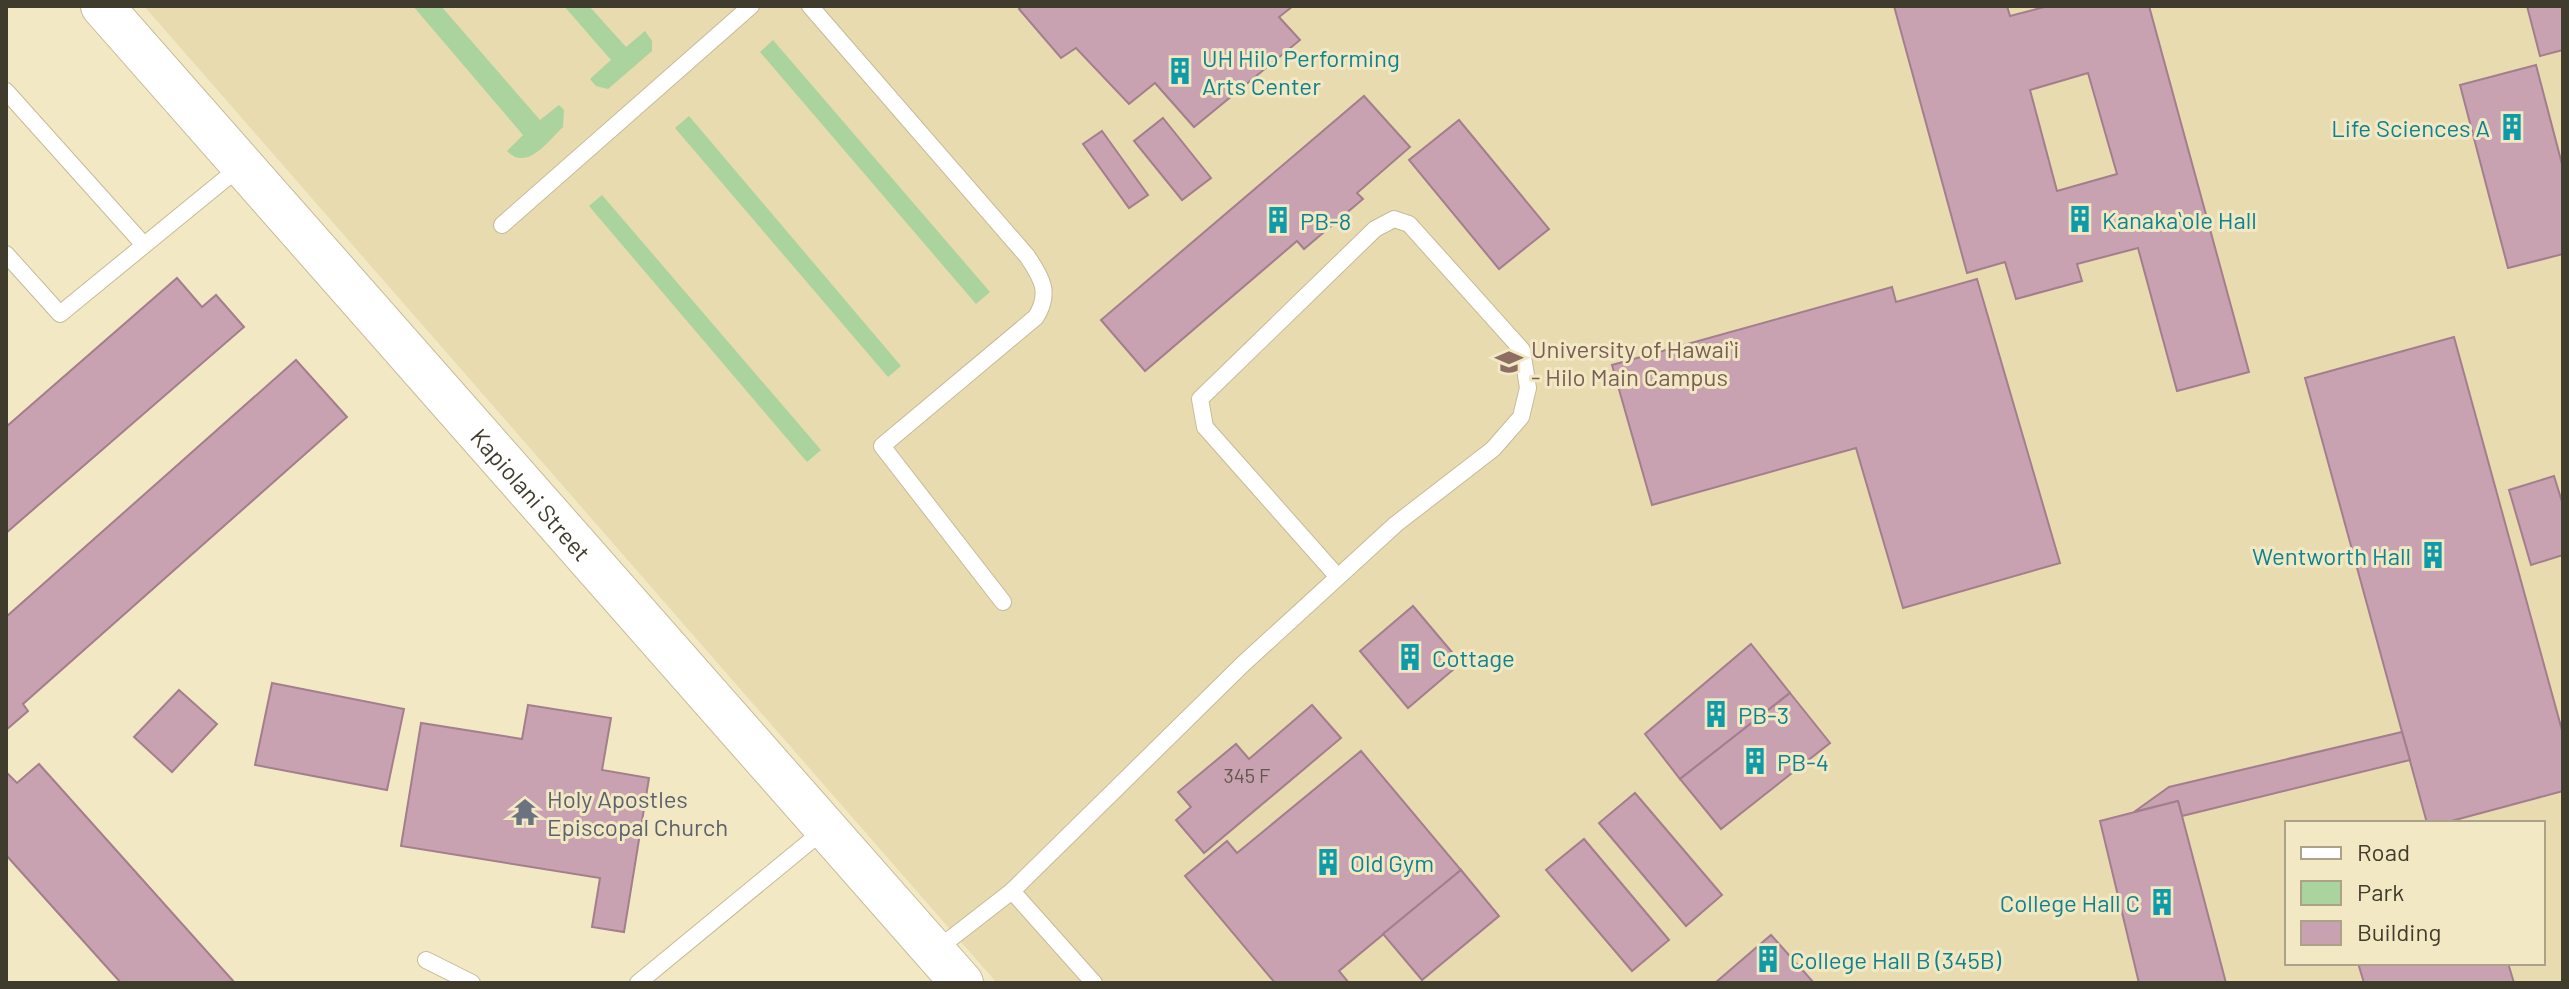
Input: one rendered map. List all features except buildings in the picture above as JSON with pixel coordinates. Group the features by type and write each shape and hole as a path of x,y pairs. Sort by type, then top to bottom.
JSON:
{"street":[{"name":"Kapiolani Street","path":"102,6 962,983"}],"lane":[{"path":"502,225 751,6"},
{"path":"810,6 1027,256 1044,285 1045,296 1036,317 882,446 1003,602"},
{"path":"6,91 144,245"},
{"path":"6,254 60,314 242,165"},
{"path":"935,951 1012,891 1337,576 1396,524 1493,449 1521,417 1528,388 1522,350 1409,224 1394,219 1375,229 1200,399 1205,427 1337,576"},
{"path":"638,983 826,828"},
{"path":"1012,891 1094,983"},
{"path":"426,960 472,983"}],"shaded area":[{"name":"University of Hawaiʻi - Hilo Main Campus","path":"144,6 2563,6 2563,983 997,983"}],"green space":[{"path":"413,6 441,6 540,120 559,105 564,110 563,127 530,156 515,157 507,151 523,135"},
{"path":"564,6 589,6 626,47 645,31 652,41 652,51 608,89 596,86 590,79 611,60"},
{"path":"773,40 990,292 976,304 760,52"},
{"path":"689,116 901,366 888,377 675,128"},
{"path":"602,195 821,450 807,462 589,206"}],"place":[{"name":"UH Hilo Performing Arts Center","path":"1180,71"},
{"name":"Life Sciences A","path":"2512,127"},
{"name":"Kanakaʻole Hall","path":"2080,219"},
{"name":"PB-8","path":"1278,220"},
{"name":"University of Hawaiʻi - Hilo Main Campus","path":"1509,362"},
{"name":"Wentworth Hall","path":"2433,555"},
{"name":"Cottage","path":"1410,657"},
{"name":"PB-3","path":"1716,714"},
{"name":"PB-4","path":"1755,761"},
{"name":"Holy Apostles Episcopal Church","path":"525,812"},
{"name":"Old Gym","path":"1328,862"},
{"name":"College Hall C","path":"2162,902"},
{"name":"College Hall B (345B)","path":"1768,959"}]}
